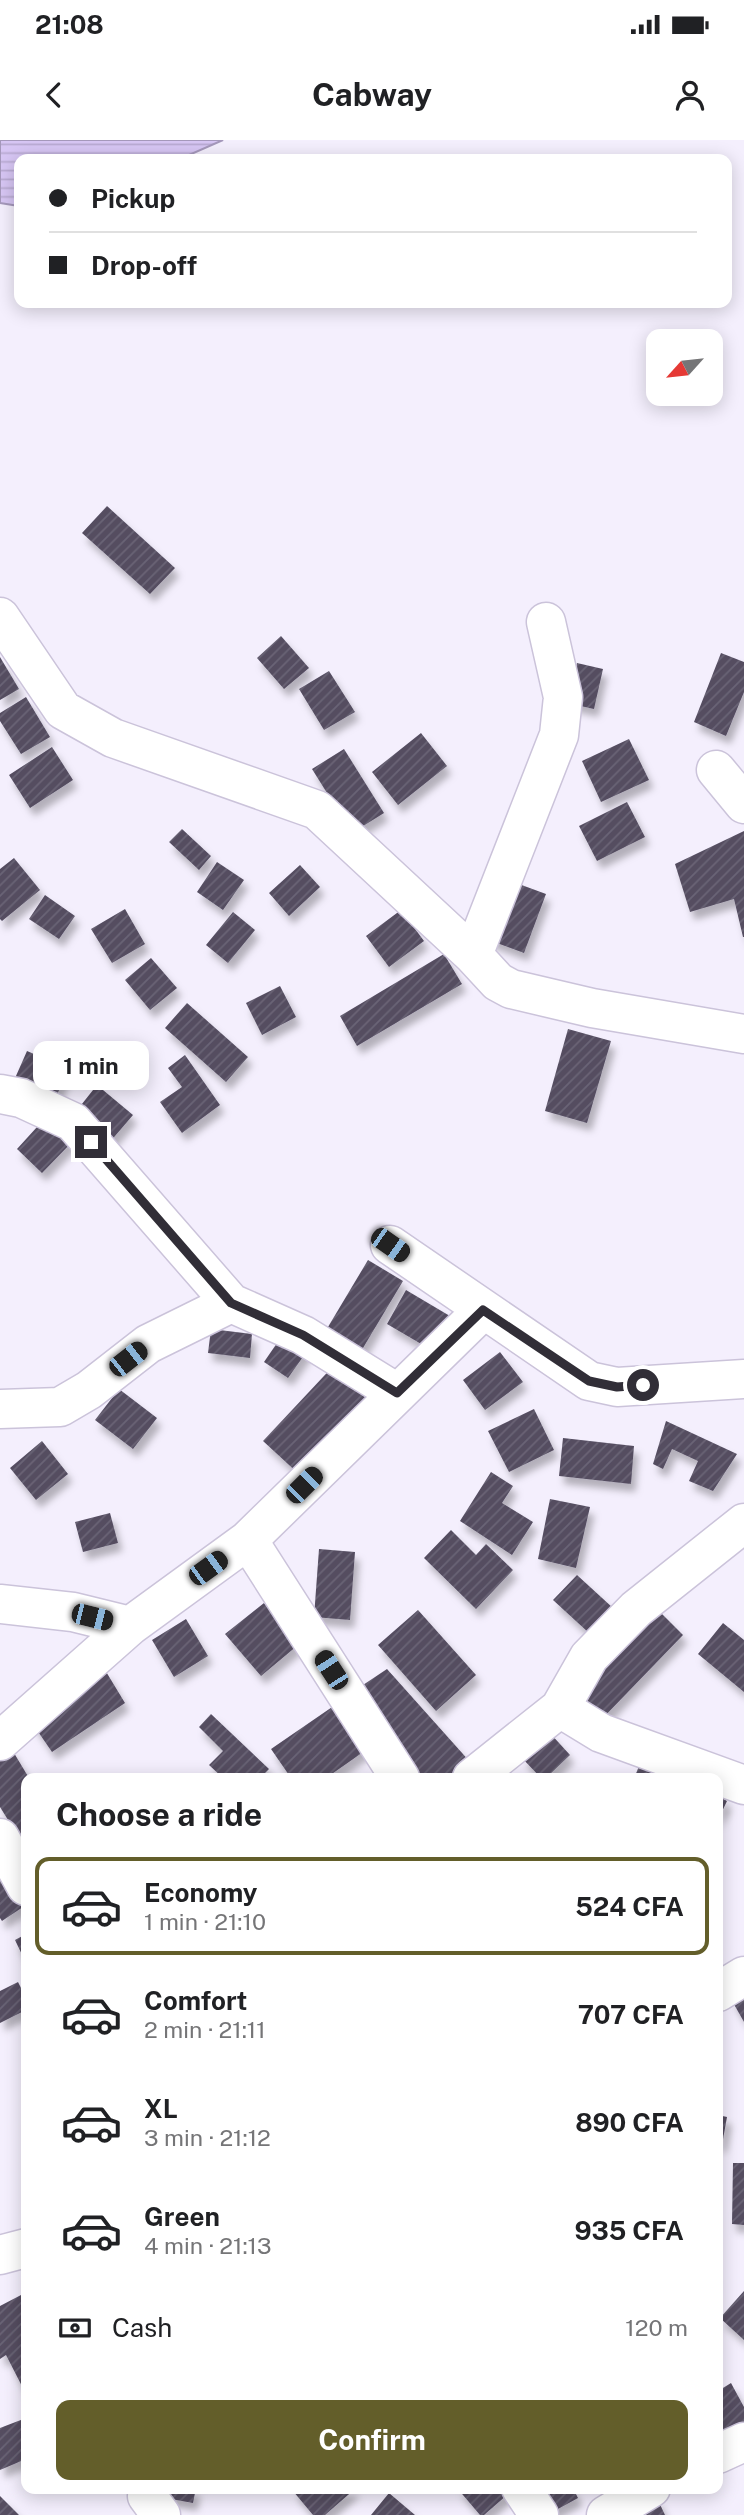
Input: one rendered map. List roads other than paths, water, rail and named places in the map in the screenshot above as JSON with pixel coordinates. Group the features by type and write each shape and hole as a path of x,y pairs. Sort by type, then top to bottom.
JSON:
{"street":[{"path":"0,617 63,710 113,738 317,810 473,955 498,982 511,989 592,1009 744,1034"},
{"path":"473,955 559,735 563,697 546,622"},
{"path":"716,770 744,804"},
{"path":"0,1094 21,1098 73,1122 231,1303 303,1335 397,1393"},
{"path":"390,1245 589,1381 617,1387 744,1379"},
{"path":"0,1409 60,1407 89,1390 148,1344 231,1303"},
{"path":"0,1741 130,1626 248,1540 483,1310"},
{"path":"478,1773 560,1709 589,1657 636,1609 744,1523"},
{"path":"248,1540 397,1773"},
{"path":"0,1604 73,1612 130,1626"},
{"path":"560,1709 601,1733 711,1773"},
{"path":"723,1777 744,1785"},
{"path":"0,1838 21,1877"},
{"path":"723,1989 744,1976"},
{"path":"0,2255 21,2249"},
{"path":"723,2452 744,2442"},
{"path":"147,2494 161,2515"},
{"path":"525,2494 540,2515"},
{"path":"606,2515 641,2494"}]}
